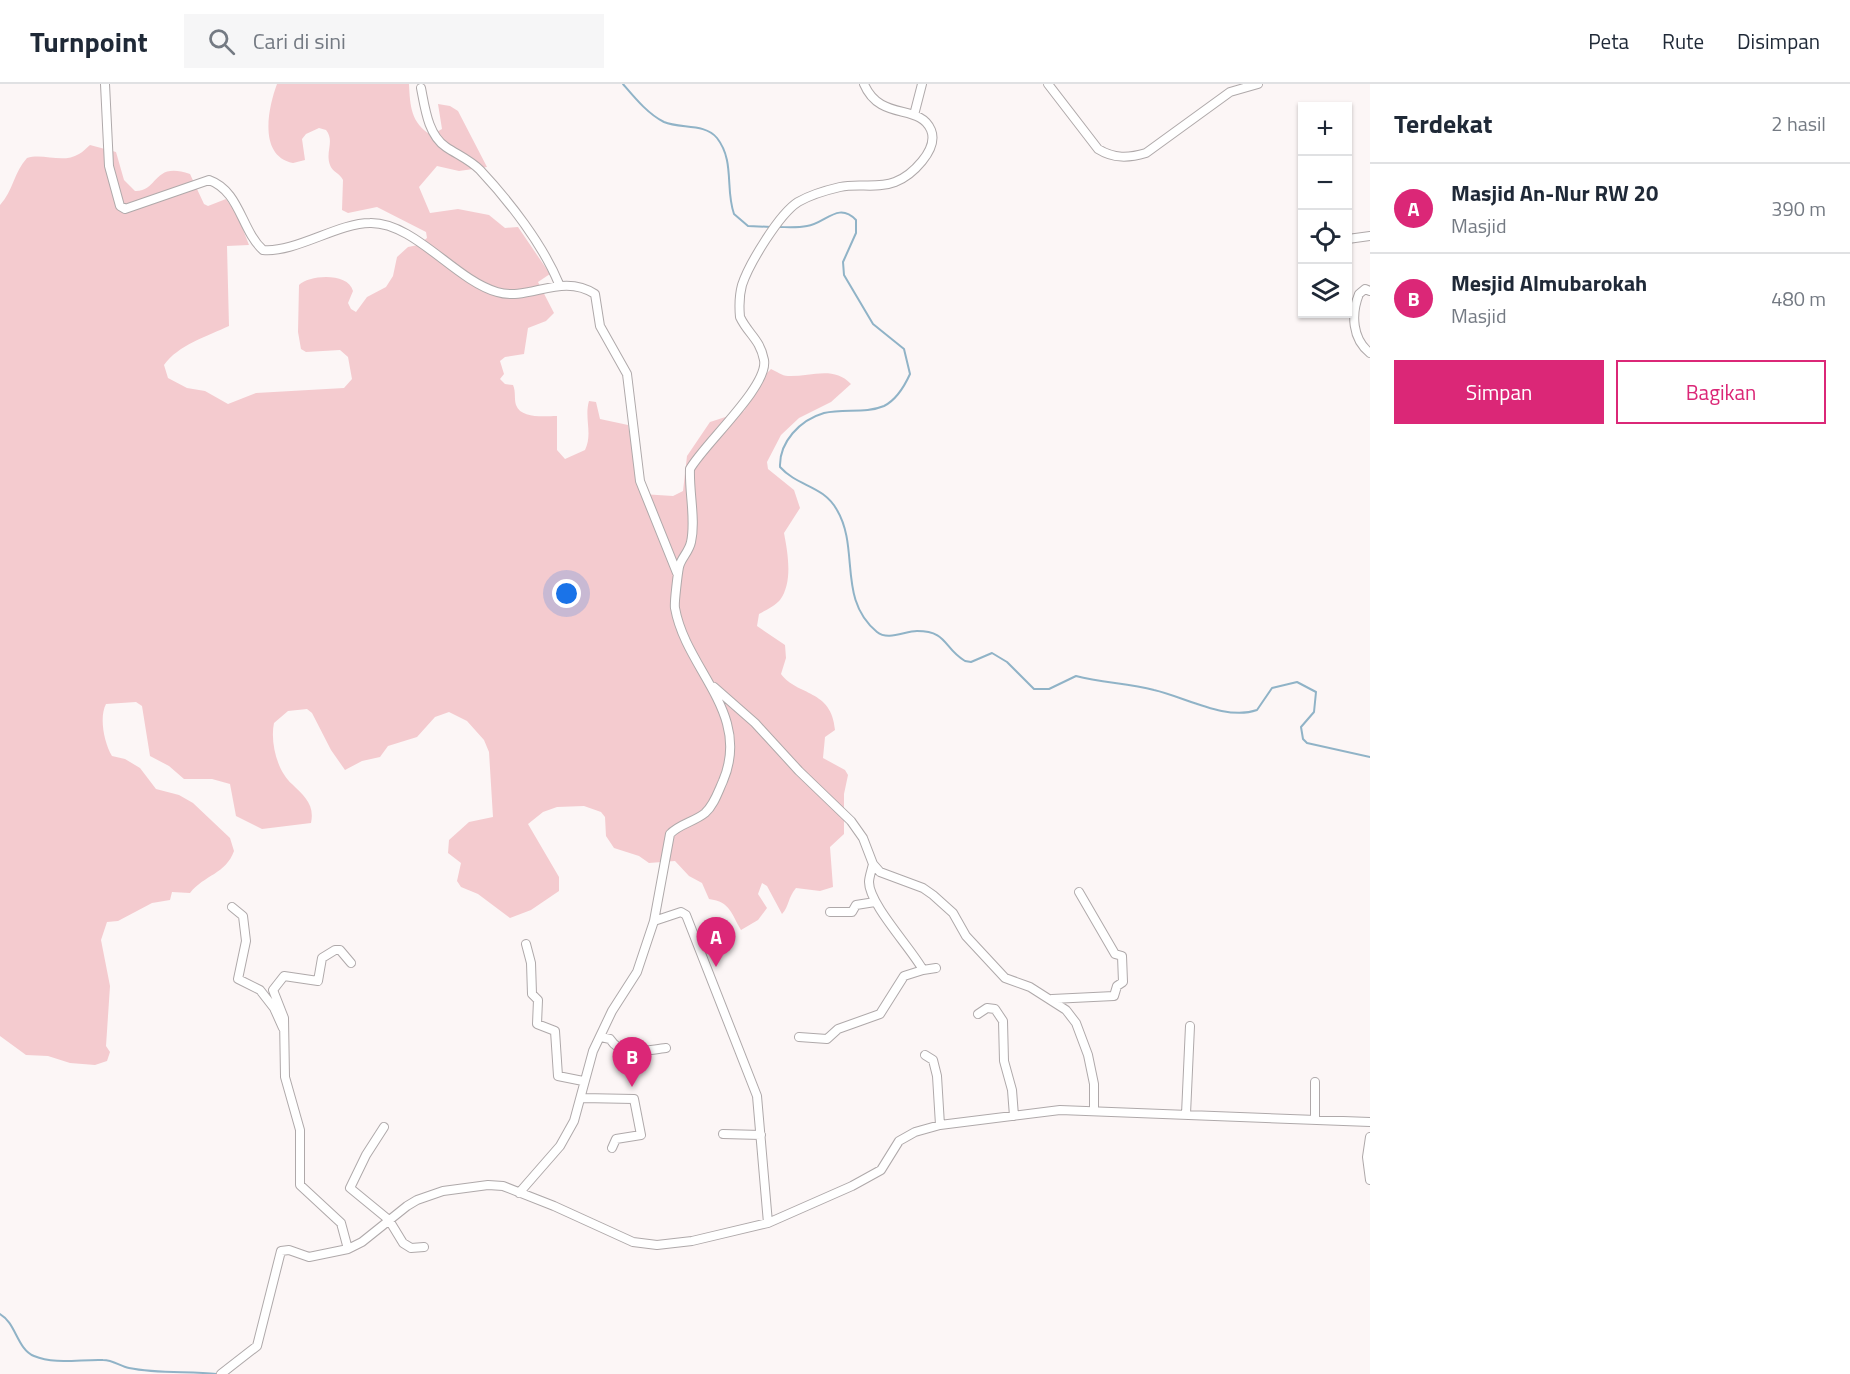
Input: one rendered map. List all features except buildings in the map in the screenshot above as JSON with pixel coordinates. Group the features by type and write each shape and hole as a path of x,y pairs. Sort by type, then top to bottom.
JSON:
{"street":[{"path":"105,84 109,166 120,206 125,209 209,180 224,188 263,250 371,222 393,228 426,246 470,282 497,293 508,295 559,284 591,292 596,296 596,312 600,326 627,374 640,481 679,578"},
{"path":"519,1193 560,1146 582,1098 583,1081 608,1019 637,972 654,921 670,834 705,813 715,800 731,761 731,741 726,717 711,684 690,651 674,606 679,567 688,550 692,531 690,469 744,404 764,368 759,341 743,324 739,306 747,274 765,243 797,203 828,190 854,185 884,185 905,177 915,168 932,144 931,130 914,115 881,106 864,84"},
{"path":"914,115 922,84"},
{"path":"1048,84 1098,149 1108,155 1132,157 1146,153 1230,92 1258,84"},
{"path":"421,88 426,111 437,138 444,146 472,162 487,178 545,252 559,284"},
{"path":"1352,238 1370,236"},
{"path":"1370,291 1365,290 1359,294 1354,311 1359,343 1370,353"},
{"path":"711,684 755,723 799,771 851,821 863,838 873,864 885,875 923,888 933,895 953,913 966,936 1005,978 1030,987 1052,999 1071,1016 1083,1039 1093,1071 1094,1110"},
{"path":"873,864 869,885 875,902 893,924 923,970"},
{"path":"1052,999 1114,996 1117,986 1124,982 1122,956 1115,954 1079,892"},
{"path":"830,912 852,912 855,905 875,902"},
{"path":"232,907 243,916 246,932 238,979 260,990 274,1008 285,1032"},
{"path":"654,921 681,912 686,915 757,1096 761,1135 759,1146 768,1223"},
{"path":"526,944 531,963 532,994 538,1000 537,1024 555,1030 558,1076 583,1081"},
{"path":"348,1249 341,1224 301,1188 300,1130 285,1077 284,1018 273,990 283,977 318,981 322,958 337,949 351,963"},
{"path":"799,1037 827,1039 838,1029 880,1014 904,976 936,968"},
{"path":"978,1014 987,1008 995,1009 1002,1021 1004,1061 1012,1090 1014,1116"},
{"path":"1186,1114 1190,1026"},
{"path":"601,1037 610,1039 615,1048 624,1052 666,1048"},
{"path":"925,1055 933,1060 937,1076 940,1125"},
{"path":"1315,1082 1315,1118"},
{"path":"582,1098 634,1100 641,1135 616,1139 612,1148"},
{"path":"224,1372 253,1352 257,1346 281,1251 289,1250 309,1257 348,1249 362,1242 407,1206 443,1191 488,1185 503,1186 642,1244 692,1241 768,1223 881,1170 899,1140 915,1132 940,1125 1060,1110 1315,1118 1370,1122"},
{"path":"384,1127 350,1187 389,1220 398,1237 408,1247 424,1247"},
{"path":"723,1134 761,1135"},
{"path":"1370,1137 1368,1157 1370,1180"}],"shaded area":[{"path":"277,84 409,84 413,113 419,125 431,135 442,129 438,104 450,106 458,111 487,167 459,171 437,166 419,187 430,213 458,209 489,215 505,228 518,227 550,274 538,282 554,313 546,321 528,328 524,354 505,357 500,361 504,374 500,379 505,384 513,385 516,405 523,413 534,416 557,416 557,450 565,459 585,450 588,438 589,401 596,402 600,419 628,425 642,494 673,496 683,491 687,456 710,422 744,411 763,377 771,369 788,376 829,373 844,378 851,384 831,402 799,418 781,435 767,462 768,469 794,490 800,508 784,533 787,550 787,585 780,600 759,614 757,626 785,645 786,658 781,674 788,681 821,700 828,707 832,717 835,730 825,737 823,758 845,770 848,775 844,794 844,834 830,847 833,887 820,891 796,888 782,914 767,886 762,883 758,894 767,908 758,920 741,930 726,906 709,899 702,883 689,876 675,861 649,863 639,856 614,848 606,836 605,817 601,812 584,806 557,807 543,812 528,824 559,877 559,891 531,910 510,918 478,894 461,887 457,881 461,863 448,853 449,840 469,822 493,817 489,752 484,740 467,721 449,712 435,717 417,737 388,746 380,757 362,761 345,770 331,750 312,713 307,709 288,711 274,723 274,747 282,772 310,805 311,823 262,829 236,816 230,784 212,779 184,779 169,766 150,756 142,706 136,702 106,704 103,730 112,756 125,759 140,768 156,789 179,795 193,803 230,838 234,851 226,865 190,893 172,892 170,900 152,903 118,921 107,922 101,940 110,986 106,1046 110,1052 107,1061 95,1065 70,1063 48,1056 26,1055 0,1036 0,205 27,158 73,157 90,145 116,152 124,180 135,191 143,190 169,171 190,174 204,204 208,206 226,199 237,214 249,245 227,246 229,326 177,352 164,365 168,378 187,388 205,391 228,404 256,393 344,388 352,379 348,357 340,350 306,352 301,349 298,332 299,285 319,277 344,281 353,291 348,303 356,312 367,297 386,287 393,276 397,257 408,247 418,245 427,238 426,232 377,207 348,213 342,210 343,180 330,165 330,138 326,130 319,128 306,134 302,139 305,160 293,163 282,159 274,151 269,130 271,105"}],"waterway":[{"path":"623,84 658,119 670,124 699,128 712,133 723,147 726,156 734,214 748,226 771,227"},
{"path":"777,227 807,226 837,213 849,215 856,220 856,233 843,262 844,275 873,324 904,349 910,374 892,400 877,408 824,413 815,416 799,427 787,441 780,467 787,474 825,496 837,510 844,525 857,604 865,619 877,632 886,636 912,631 934,634 965,661 971,662 992,653 1007,662 1034,689 1049,689 1076,676 1154,690 1206,707 1245,713 1257,710 1272,688 1297,682 1316,692 1314,712 1301,727 1303,739 1307,743 1370,757"},
{"path":"0,1314 10,1323 28,1353 42,1359 107,1360 140,1370 217,1374"}],"place":[{"name":"Masjid An-Nur RW 20","path":"716,967"},
{"name":"Mesjid Almubarokah","path":"632,1087"}]}
